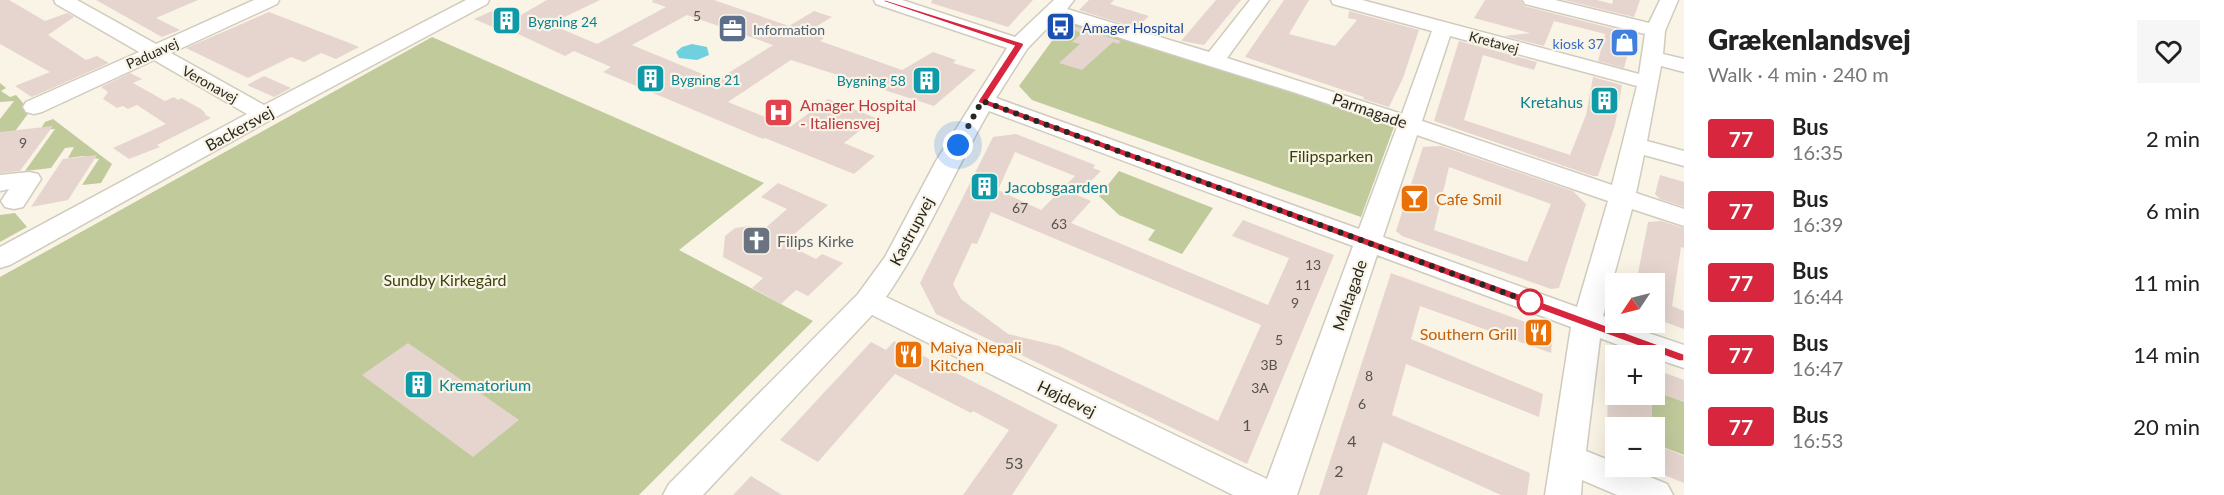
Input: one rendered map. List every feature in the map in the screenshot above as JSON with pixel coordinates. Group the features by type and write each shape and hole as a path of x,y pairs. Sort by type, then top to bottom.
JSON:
{"street":[{"name":"Veronavej","path":"65,0 264,114"},
{"name":"Paduavej","path":"34,107 270,0"},
{"name":"Backersvej","path":"0,259 264,114 480,0"},
{"path":"883,0 1019,45"},
{"path":"1215,59 1260,0"},
{"name":"Kretavej","path":"1340,0 1649,83"},
{"path":"1532,0 1665,18 1652,57 1649,83 1622,197 1587,322 1563,495"},
{"name":"Kastrupvej","path":"681,495 868,301 897,261 982,101 1019,45 1059,5"},
{"name":"Parmagade","path":"1059,5 1684,218"},
{"name":"Maltagade","path":"1279,495 1443,28"},
{"path":"1652,57 1684,66"},
{"path":"982,101 1684,357"},
{"path":"1633,144 1684,159"},
{"name":"Højdevej","path":"868,301 1267,495"},
{"path":"1568,459 1655,495"}],"green space":[{"name":"Filipsparken","path":"1072,21 1395,124 1361,217 1032,100 1019,86 1054,38"},
{"name":"Sundby Kirkegård","path":"432,37 764,183 679,250 813,321 639,495 0,495 0,277"},
{"path":"0,83 6,88 1,91 10,97 16,95 30,111 7,142 0,143 0,119 14,101 0,102"},
{"path":"53,119 112,164 101,183 82,185 99,159 83,156 68,158 74,147 65,148 51,168 25,171 55,129 40,130 45,122"},
{"path":"1119,171 1213,208 1182,254 1148,240 1155,230 1119,215 1099,196"},
{"path":"15,213 27,227 0,242 0,215"},
{"path":"1665,395 1684,402 1684,455 1665,448 1665,417 1651,417 1652,405 1665,405"}],"water":[{"path":"692,44 707,47 709,55 697,60 679,58 676,52"}],"building":[{"path":"0,0 9,0 45,21 67,13 74,17 48,35 86,60 97,56 109,63 30,96 15,86 50,72 0,44"},
{"path":"96,0 198,0 156,18 180,30 162,37"},
{"path":"547,0 600,0 550,24 597,44 666,7 652,2 653,0 714,0 789,26 814,11 832,17 807,32 824,38 820,41 902,70 933,52 956,60 953,63 976,70 934,106 791,60 728,102 790,127 828,99 876,118 844,143 875,156 854,174 763,139 603,72 611,67 574,51 565,56 516,33 512,35 474,19 501,7 521,15","holes":["687,15 773,45 717,80 632,45"]},
{"path":"932,0 1033,0 1008,27 931,3"},
{"path":"1089,0 1114,0 1110,4 1149,16 1136,28 1079,10"},
{"path":"1216,0 1241,0 1204,45 1181,41"},
{"path":"1284,0 1309,0 1289,34 1335,46 1357,20 1348,18 1349,11 1419,30 1403,78 1389,107 1245,57"},
{"path":"1485,0 1521,0 1524,6 1630,33 1633,35 1624,68 1598,61 1605,34 1554,21 1544,46 1504,36 1530,33 1474,18"},
{"path":"1564,0 1597,0 1612,4 1613,0 1640,0 1634,17"},
{"path":"269,12 359,47 336,59 321,53 304,62 291,57 248,78 186,48"},
{"path":"1074,26 1121,41 1118,44 1113,42 1082,70 1059,63 1080,44 1072,42 1082,33 1070,29"},
{"name":"Kretahus","path":"1459,41 1537,62 1534,70 1483,55 1464,120 1570,155 1586,115 1593,77 1622,85 1615,125 1598,176 1434,121"},
{"path":"130,73 142,79 133,83 165,101 174,97 178,100 181,98 201,109 211,118 157,145 160,147 129,159 113,148 166,124 137,105 128,109 123,106 117,108 103,99 108,92 101,87"},
{"path":"264,76 291,88 274,97 247,85"},
{"path":"53,126 20,171 0,173 0,132"},
{"path":"1016,134 1095,165 1093,168 1101,171 1077,195 1091,201 1071,223 1268,305 1289,258 1232,236 1243,220 1334,255 1247,464 936,314 920,283 993,137","holes":["1015,152 1075,176 1041,210 998,190","991,212 1261,325 1218,421 1059,346 1008,334 961,299 953,284 972,243 977,244"]},
{"path":"1441,146 1573,191 1586,204 1559,288 1551,289 1402,236 1396,231 1423,147","holes":["1449,167 1551,204 1527,262 1434,230"]},
{"path":"97,155 68,200 31,207 63,159"},
{"path":"1660,175 1684,182 1684,207 1660,199 1655,194"},
{"name":"Filips Kirke","path":"778,183 828,205 784,243 816,259 822,254 843,263 808,296 796,290 781,304 752,288 763,278 723,257 725,236 735,228 750,226 761,232 787,209 761,197"},
{"path":"1661,221 1684,228 1684,248 1681,247 1672,306 1684,311 1684,329 1665,322 1665,273 1638,273 1648,222"},
{"path":"1391,273 1553,332 1551,353 1420,306 1411,339 1543,394 1539,417 1406,364 1392,415 1530,473 1527,495 1501,495 1383,442 1367,495 1319,495"},
{"path":"894,341 1058,425 1012,495 963,495 1009,430 895,374 818,462 780,440 871,342 886,350"},
{"path":"408,343 519,420 473,457 362,375"},
{"path":"1665,373 1684,380 1684,402 1665,395"},
{"path":"1608,405 1652,405 1651,417 1607,417"},
{"path":"1665,448 1684,456 1684,483 1665,475"},
{"path":"751,476 782,495 733,495"}],"bus line":[{"name":"77","path":"883,0 1019,45 982,101 1684,357"}],"place":[{"name":"Bygning 24","path":"507,21"},
{"name":"Amager Hospital","path":"1061,27"},
{"name":"Information","path":"732,29"},
{"name":"kiosk 37","path":"1625,43"},
{"name":"Bygning 21","path":"650,79"},
{"name":"Bygning 58","path":"927,80"},
{"name":"Kretahus","path":"1604,101"},
{"name":"Amager Hospital - Italiensvej","path":"779,113"},
{"name":"Jacobsgaarden","path":"984,186"},
{"name":"Cafe Smil","path":"1415,198"},
{"name":"Filips Kirke","path":"756,240"},
{"name":"Southern Grill","path":"1538,333"},
{"name":"Maiya Nepali Kitchen","path":"909,355"},
{"name":"Krematorium","path":"418,384"}],"route":[{"path":"958,145 982,101 1530,302"}]}
